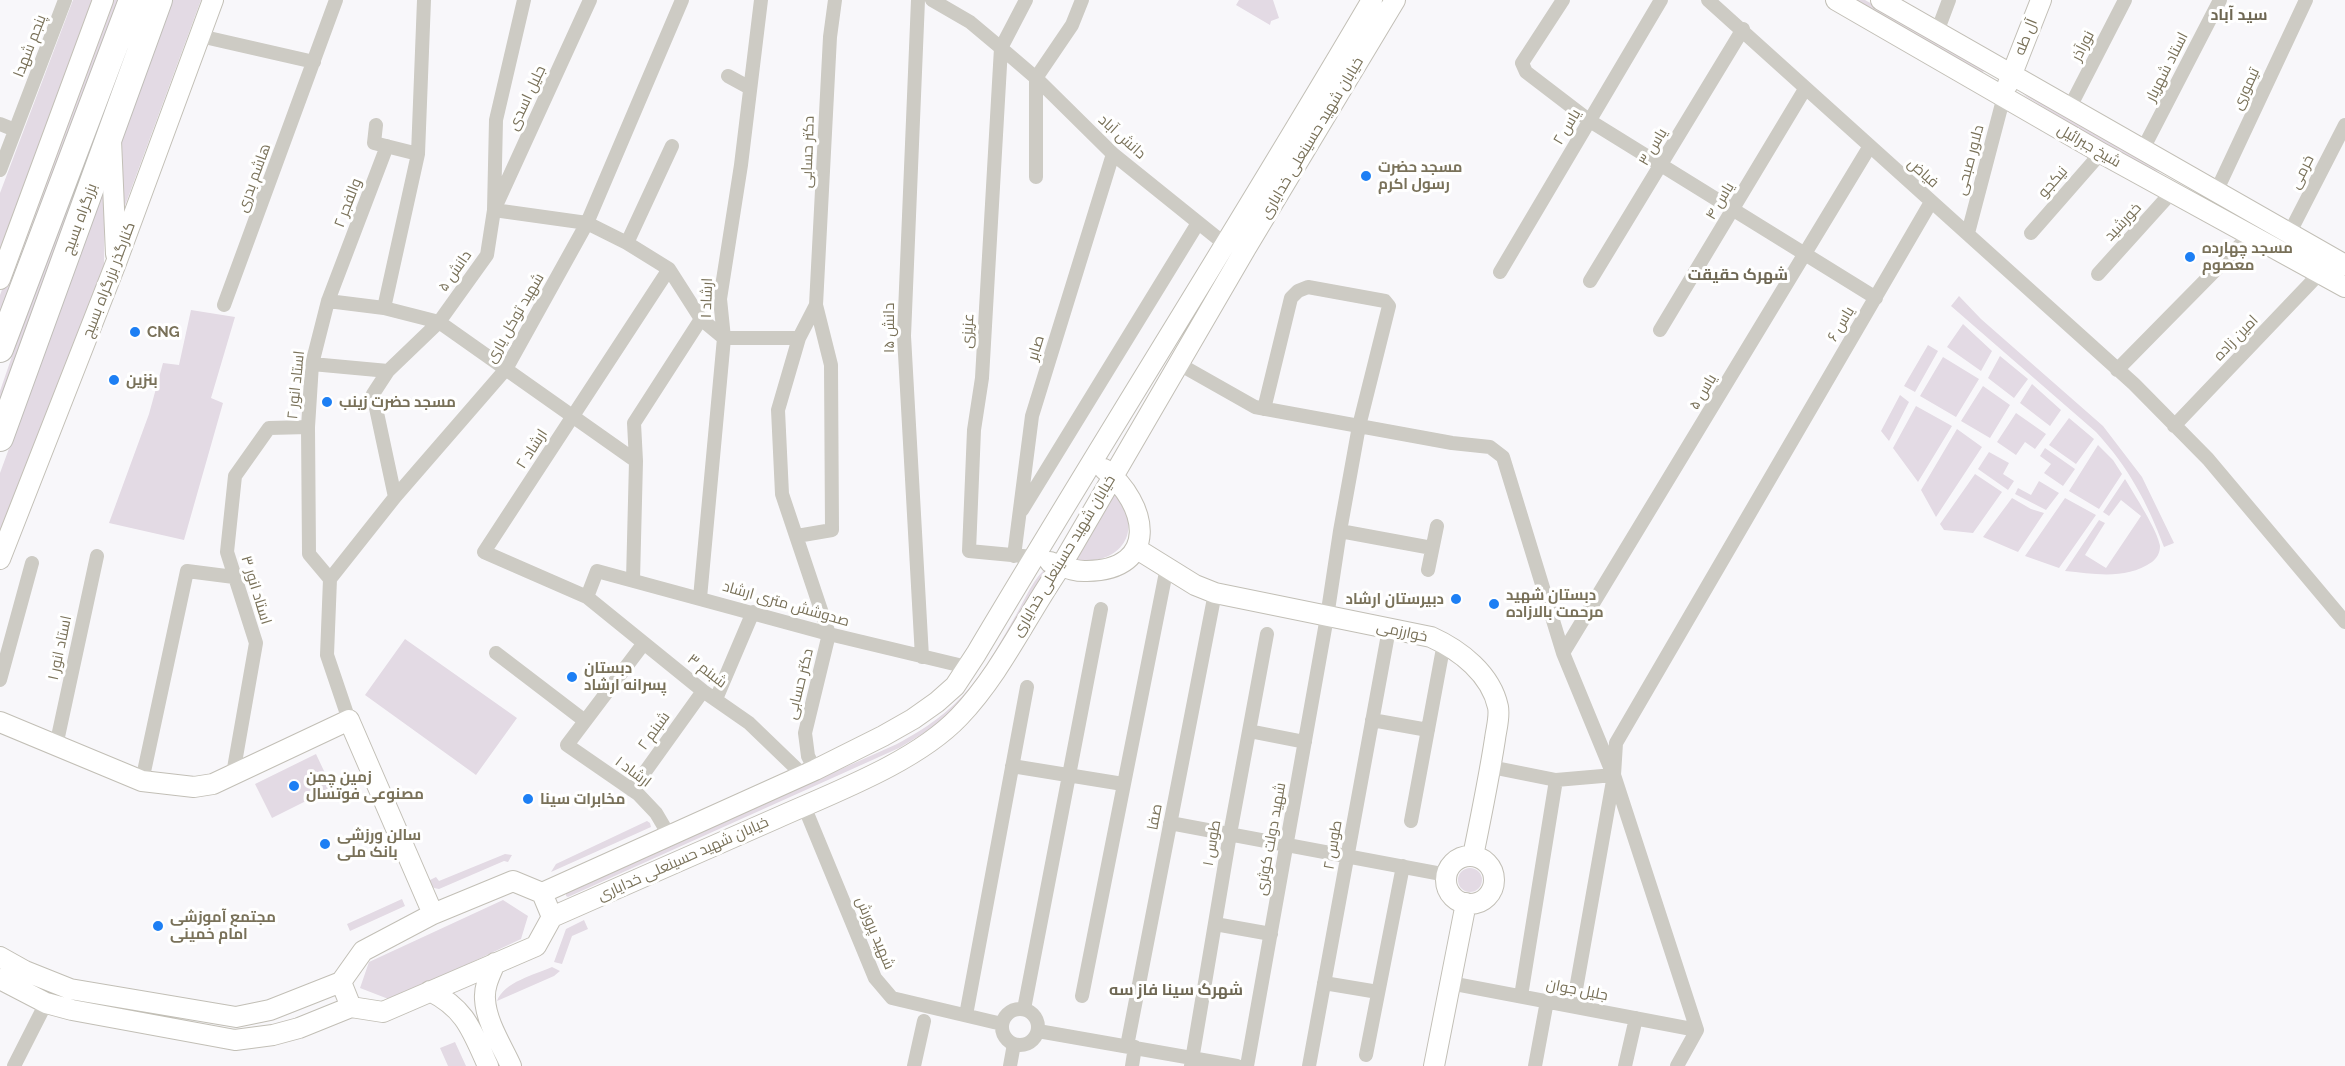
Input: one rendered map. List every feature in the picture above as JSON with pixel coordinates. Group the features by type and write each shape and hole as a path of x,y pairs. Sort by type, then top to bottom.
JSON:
{"highway":[{"name":"بزرگراه بسیج","path":"0,349 132,0"},
{"name":"بزرگراه بسیج","path":"0,438 159,0"}],"street":[{"name":"پنجم شهدا","path":"0,170 65,0"},
{"path":"0,279 103,0"},
{"name":"کنارگذر بزرگراه بسیج","path":"0,559 116,263 213,0"},
{"name":"هاشم بدری","path":"224,305 336,0"},
{"path":"384,308 418,154 424,0"},
{"name":"دانش ۵","path":"395,496 373,394 388,371 439,322 487,255 494,210 496,120 524,0"},
{"name":"جلیل اسدی","path":"494,210 590,0"},
{"name":"شهید توکل یاری","path":"330,579 395,496 506,369 587,223 682,0"},
{"name":"ارشاد ۱","path":"700,598 723,338 720,298 761,0"},
{"name":"دکتر حسابی","path":"797,536 832,530 831,365 816,305 830,37 835,0"},
{"name":"دانش ۱۵","path":"918,0 904,336 922,657"},
{"name":"دانش آباد","path":"932,0 970,22 1036,78 1113,154 1226,245"},
{"path":"1001,48 1026,0"},
{"path":"1036,177 1036,78 1072,25 1082,0"},
{"name":"خیابان شهید حسینعلی خدایاری","path":"542,893 809,773 913,719 955,686 1024,557 1092,460 1226,245 1372,0"},
{"name":"خیابان شهید حسینعلی خدایاری","path":"552,916 804,806 902,760 933,741 959,717 994,672 1061,566 1395,0"},
{"path":"1563,0 1522,63 1526,72 1590,121 1876,298"},
{"name":"یاس ۲","path":"1500,272 1661,0"},
{"name":"فیاض","path":"1708,0 1743,29 1805,89 2117,369 2175,426 2229,485 2345,622"},
{"name":"شیخ جبرائیل","path":"1836,0 2101,153 2345,287"},
{"name":"شیخ جبرائیل","path":"1881,0 2345,265"},
{"path":"1937,32 1949,0"},
{"name":"آل طه","path":"2004,96 2041,0"},
{"name":"نورآذر","path":"2070,107 2125,0"},
{"name":"استاد شهریار","path":"2143,149 2220,0"},
{"name":"تیموری","path":"2216,192 2306,0"},
{"name":"یاس ۳","path":"1590,282 1743,29"},
{"path":"200,36 314,62"},
{"name":"عزیزی","path":"1001,48 982,378 974,430 969,551 1024,557"},
{"path":"728,76 750,88"},
{"name":"یاس ۴","path":"1660,330 1805,89"},
{"name":"دلاور صبحی","path":"1968,233 2004,96"},
{"path":"0,124 15,130"},
{"path":"376,125 374,143 418,154"},
{"name":"خرمی","path":"2289,234 2345,125"},
{"path":"111,132 116,263"},
{"name":"والفجر ۲","path":"328,301 387,146"},
{"path":"627,243 672,146"},
{"name":"یاس ۵","path":"1563,653 1870,146"},
{"name":"نیکجو","path":"2031,233 2101,153"},
{"name":"صابر","path":"1024,557 1020,513 1032,416 1113,154"},
{"path":"2172,192 2182,172"},
{"name":"خورشید","path":"2097,274 2172,192"},
{"name":"یاس ۶","path":"1573,1006 1614,775 1616,743 1931,202"},
{"path":"494,210 587,223 627,243 669,269 701,319 723,338 799,338"},
{"path":"1020,513 1198,223"},
{"path":"2117,369 2251,234"},
{"name":"ارشاد ۲","path":"587,597 484,552 669,269"},
{"name":"امین زاده","path":"2175,426 2321,272"},
{"name":"شهید دولت کوثری","path":"1247,1066 1359,426 1389,306 1379,298 1308,287 1298,291 1291,298 1264,409"},
{"path":"328,301 384,308 439,322 636,461"},
{"name":"استاد انور ۲","path":"328,301 312,364 308,427 309,554 330,579"},
{"name":"دکتر حسابی","path":"809,773 805,733 829,634 782,494 778,410 799,338 816,305"},
{"path":"633,580 636,461 634,423 701,319"},
{"path":"312,364 388,371"},
{"path":"1179,364 1255,407 1490,447 1503,457 1563,653 1614,775 1697,1030 1677,1066"},
{"name":"استاد انور ۳","path":"233,774 256,643 227,552 235,476 269,428 308,427"},
{"path":"1024,557 1078,571 1107,568 1128,558 1137,549 1139,530 1134,503 1113,476 1092,460"},
{"path":"1428,570 1437,526"},
{"path":"1340,531 1432,548"},
{"name":"خوارزمی","path":"1137,549 1195,585 1215,593 1431,637 1444,643 1476,668 1494,693 1499,710 1491,767 1473,856"},
{"name":"استاد انور ۱","path":"56,746 97,556"},
{"path":"0,680 32,563"},
{"path":"1082,996 1167,567"},
{"path":"142,781 187,571 234,577"},
{"name":"صدوشش متری ارشاد","path":"587,597 597,571 829,634 967,667"},
{"path":"330,579 327,655 349,720 433,914"},
{"name":"صفا","path":"1132,1066 1131,1047 1170,823 1215,593"},
{"name":"شبنم ۳","path":"587,597 703,691 749,723 809,773"},
{"path":"1024,1009 1101,609"},
{"path":"716,699 753,612"},
{"name":"طوس ۲","path":"1309,1066 1389,629"},
{"name":"طوس ۱","path":"1192,1062 1230,834 1267,634"},
{"path":"496,653 585,721 644,643"},
{"path":"1411,821 1444,643"},
{"path":"966,1015 1027,687"},
{"name":"شبنم ۲","path":"632,790 703,691"},
{"path":"0,722 142,781 194,787 213,784 349,720"},
{"path":"1372,720 1428,730"},
{"name":"ارشاد ۱","path":"585,721 567,746 632,790 656,813 669,835"},
{"path":"1250,731 1305,742"},
{"path":"1012,766 1123,784"},
{"path":"1491,767 1556,780 1614,775"},
{"path":"1521,996 1556,780"},
{"name":"شهید پرورش","path":"804,806 874,978 892,998 1002,1024"},
{"path":"1170,823 1447,875"},
{"path":"1473,856 1487,864 1491,870 1492,886 1484,898 1477,902 1466,903 1455,899 1450,893 1447,886 1447,875 1452,864 1458,859 1473,856"},
{"path":"1366,1055 1402,866"},
{"path":"0,957 50,983 70,989 236,1017 270,1010 341,982 363,951 433,914 513,881 542,893 552,916 536,946 383,1012 351,1007 299,1028 251,1039 235,1040 99,1016 46,1003 0,979"},
{"path":"1434,1066 1466,903"},
{"path":"1215,924 1271,934"},
{"path":"495,963 487,981 485,999 487,1013 511,1066"},
{"path":"341,982 351,1007"},
{"path":"1324,983 1378,992"},
{"name":"جلیل جوان","path":"1450,983 1697,1030"},
{"path":"430,991 463,1014 488,1066"},
{"path":"1535,1066 1548,1001"},
{"path":"14,1066 46,1003"},
{"path":"1024,1009 1037,1019 1038,1031 1032,1041 1020,1045 1014,1044 1004,1036 1002,1024 1007,1013 1024,1009"},
{"path":"235,1040 236,1017"},
{"path":"1625,1066 1636,1018"},
{"path":"914,1066 924,1021"},
{"path":"1038,1031 1131,1047 1192,1062 1237,1066"},
{"path":"1010,1066 1014,1044"}],"shaded area":[{"path":"73,0 97,0 0,260 0,193"},
{"path":"110,0 120,0 0,321 0,295"},
{"path":"143,0 149,0 0,403 0,391 19,336"},
{"path":"173,0 201,0 123,211 122,140"},
{"path":"1239,0 1273,0 1279,18 1271,21 1270,25 1236,5"},
{"path":"1852,0 1865,0 1979,65 1985,71 1979,73"},
{"path":"2022,94 2053,107 2161,172 2139,166"},
{"path":"105,187 104,265 0,533 0,473"},
{"path":"1959,296 1981,319 2103,426 2142,477 2174,543 2164,547 2136,486 2108,445 1951,306"},
{"path":"191,310 235,317 211,398 223,403 184,540 109,523 149,414 163,363 179,365"},
{"path":"1963,324 1992,351 1981,371 1947,347"},
{"path":"1928,345 1938,351 1915,392 1904,386"},
{"path":"2000,356 2028,379 2014,398 1988,378"},
{"path":"1943,357 1979,379 1956,417 1920,396"},
{"path":"2032,384 2061,410 2050,426 2020,403"},
{"path":"1983,386 2010,405 1990,438 1961,421"},
{"path":"1900,395 1909,402 1889,441 1881,431"},
{"path":"1916,406 1952,426 1918,482 1893,448"},
{"path":"2016,413 2046,434 2035,449 2025,442 2016,455 1997,442"},
{"path":"2069,418 2094,439 2076,464 2049,445"},
{"path":"1957,429 1982,447 1936,517 1921,490"},
{"path":"2098,445 2113,460 2122,474 2099,509 2069,491"},
{"path":"2045,448 2075,469 2063,486 2044,473 2051,464 2040,456"},
{"path":"1989,452 2009,463 2003,474 2014,481 2008,490 1978,469"},
{"path":"1975,474 2002,492 1973,533 1944,530 1940,524"},
{"path":"2125,479 2155,531 2160,546 2157,557 2142,568 2121,574 2065,571 2099,520 2105,523 2085,555 2106,568 2141,516 2121,500 2109,516 2103,512"},
{"path":"2039,481 2059,493 2046,510 2015,494 2018,488 2031,495"},
{"path":"1116,492 1124,506 1128,520 1128,532 1124,542 1117,551 1106,557 1076,561"},
{"path":"2012,498 2031,509 2044,513 2018,552 1983,537"},
{"path":"2065,498 2096,515 2059,568 2025,556"},
{"path":"1043,571 1046,571 1016,625 983,677 956,708 929,730 899,748 566,896 566,892 897,744 918,732 952,707 977,678"},
{"path":"405,639 517,718 476,775 365,695"},
{"name":"زمین چمن مصنوعی فوتسال","path":"316,754 332,788 272,818 255,784"},
{"path":"647,821 651,827 551,872 556,864"},
{"path":"505,854 512,855 508,862 504,861 439,889 434,888 428,881 436,877 439,881"},
{"path":"1470,868 1479,871 1482,880 1479,889 1470,892 1461,889 1458,880 1461,871"},
{"path":"402,899 405,906 350,931 347,924"},
{"path":"503,900 528,916 521,939 391,1000 360,988 369,962"},
{"path":"584,920 588,929 572,936 562,964 554,962 566,929"},
{"path":"552,967 560,971 554,976 497,1001 501,994 513,984"},
{"path":"455,1042 466,1066 448,1066 440,1048"}],"place":[{"name":"مسجد حضرت رسول اکرم","path":"1366,176"},
{"name":"مسجد چهارده معصوم","path":"2190,257"},
{"name":"CNG","path":"135,332"},
{"name":"بنزین","path":"114,380"},
{"name":"مسجد حضرت زینب","path":"327,402"},
{"name":"دبیرستان ارشاد","path":"1456,599"},
{"name":"دبستان شهید مرحمت بالازاده","path":"1494,604"},
{"name":"دبستان پسرانه ارشاد","path":"572,677"},
{"name":"زمین چمن مصنوعی فوتسال","path":"294,786"},
{"name":"مخابرات سینا","path":"528,799"},
{"name":"سالن ورزشی بانک ملی","path":"325,844"},
{"name":"مجتمع آموزشی امام خمینی","path":"158,926"}],"district":[{"name":"سید آباد","path":"2239,15"},
{"name":"شهرک حقیقت","path":"1738,275"},
{"name":"شهرک سینا فاز سه","path":"1176,990"}]}
